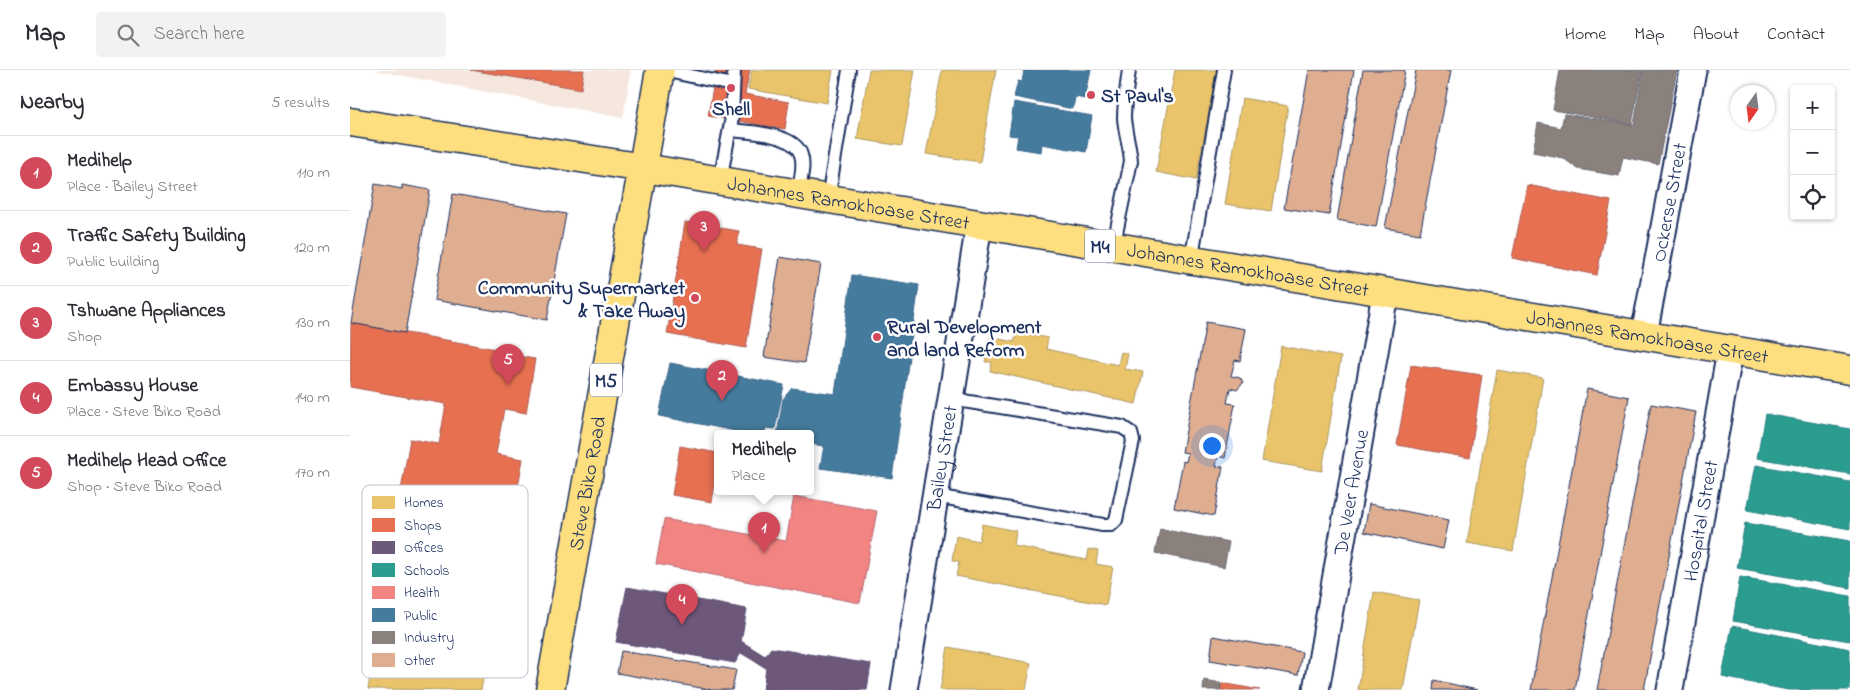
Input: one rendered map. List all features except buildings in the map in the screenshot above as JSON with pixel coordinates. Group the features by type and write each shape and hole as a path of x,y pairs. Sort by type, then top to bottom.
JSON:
{"main road":[{"name":"Steve Biko Road","path":"550,690 661,70"},
{"name":"Johannes Ramokhoase Street","path":"350,122 644,168 1385,294 1850,370"}],"street":[{"name":"Ockerse Street","path":"1644,335 1693,70"},
{"name":"Bailey Street","path":"904,690 979,225"},
{"name":"De Veer Avenue","path":"1316,690 1385,294"},
{"name":"Hospital Street","path":"1670,690 1730,351"}],"lane":[{"path":"661,70 733,85"},
{"path":"720,181 734,101 734,70"},
{"path":"828,199 849,70"},
{"path":"1113,248 1131,162 1124,116 1129,70"},
{"path":"1191,261 1224,70"},
{"path":"730,130 764,134 785,139 799,149 802,157 802,166 798,194"},
{"path":"936,496 1111,525 1116,520 1134,440 1131,433 1122,427 951,399"}],"shaded area":[{"path":"373,70 631,70 623,118"}],"place":[{"name":"Shell","path":"731,88"},
{"name":"St Paul's","path":"1091,95"},
{"name":"Tshwane Appliances","path":"704,252"},
{"name":"Community Supermarket & Take Away","path":"695,298"},
{"name":"Rural Development and land Reform","path":"877,337"},
{"name":"Medihelp Head Office","path":"508,385"},
{"name":"Traffic Safety Building","path":"722,401"},
{"name":"Medihelp","path":"764,553"},
{"name":"Embassy House","path":"682,625"}]}
